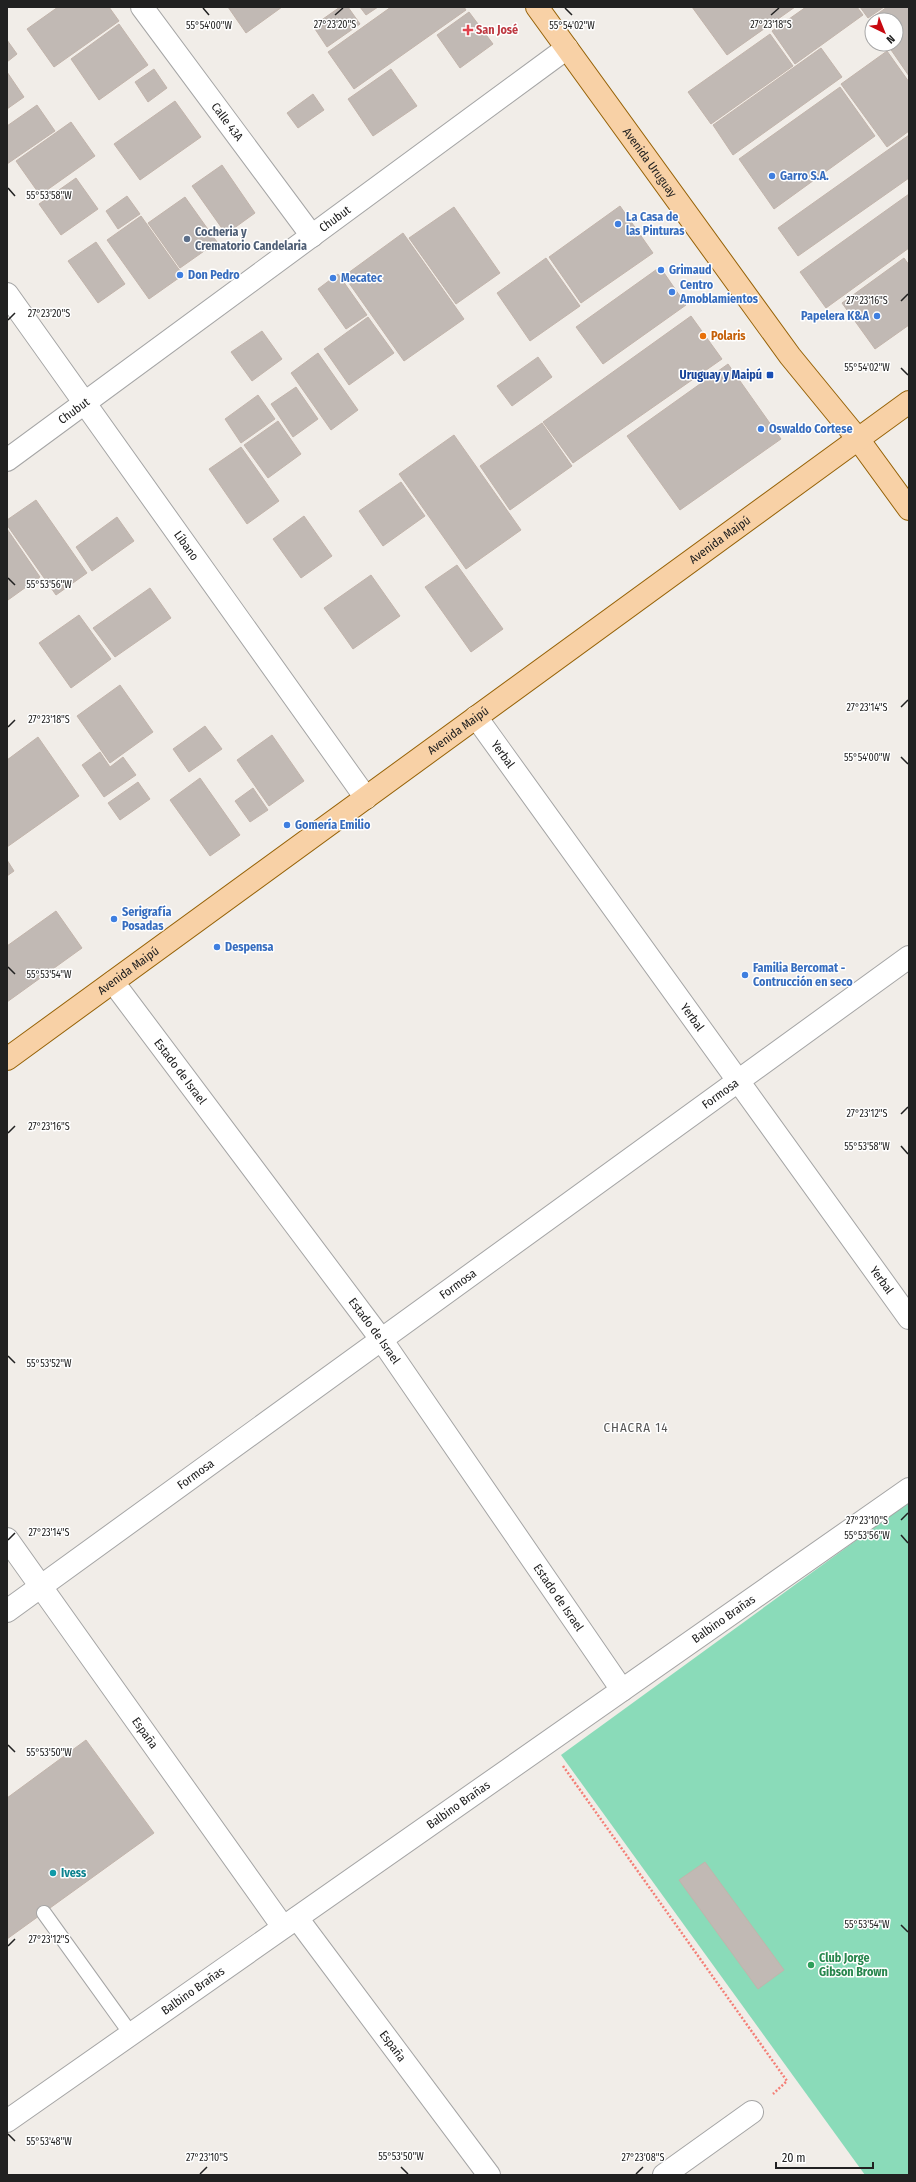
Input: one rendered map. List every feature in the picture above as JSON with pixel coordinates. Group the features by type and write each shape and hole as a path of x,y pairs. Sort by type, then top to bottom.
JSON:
{"main road":[{"name":"Avenida Uruguay","path":"537,7 790,356 858,439 909,509"},
{"name":"Avenida Maipú","path":"7,1059 909,402"}],"street":[{"name":"Calle 43A","path":"142,7 312,236"},
{"name":"Chubut","path":"7,460 567,48"},
{"name":"Líbano","path":"7,294 366,798"},
{"name":"Yerbal","path":"476,717 909,1318"},
{"name":"Formosa","path":"7,1611 909,957"},
{"name":"Estado de Israel","path":"113,982 381,1339 622,1690"},
{"name":"Balbino Brañas","path":"7,2121 909,1489"},
{"name":"España","path":"7,1539 290,1922 489,2175"},
{"path":"664,2175 752,2112"}],"lane":[{"path":"44,1913 131,2034"}],"path":[{"path":"546,1743 786,2081 752,2112"}],"green space":[{"name":"Club Jorge Gibson Brown","path":"909,1502 909,2175 865,2175 561,1755"}],"building":[{"path":"58,7 109,7 119,21 54,67 27,29"},
{"path":"228,7 282,7 246,33"},
{"path":"340,7 348,7 360,24 327,47 313,26"},
{"path":"360,7 378,7 366,15"},
{"path":"391,7 464,7 466,10 354,89 328,52"},
{"path":"692,7 795,7 727,55"},
{"path":"806,7 857,7 863,15 795,64 772,31"},
{"path":"860,7 884,7 877,12 864,12"},
{"path":"887,7 909,7 909,76 892,52 904,52 904,12 880,12"},
{"path":"469,12 493,44 460,68 437,35"},
{"path":"119,24 148,65 99,100 71,59"},
{"path":"770,34 793,66 711,124 688,92"},
{"path":"7,40 17,54 7,62"},
{"path":"821,48 842,77 733,155 713,125"},
{"path":"888,52 909,82 909,131 887,147 841,84"},
{"path":"154,69 167,88 148,102 135,82"},
{"path":"391,69 417,106 373,136 348,99"},
{"path":"7,72 24,97 7,109"},
{"path":"840,87 875,136 774,209 739,159"},
{"path":"313,94 324,110 298,128 287,113"},
{"path":"175,101 201,137 140,180 114,144"},
{"path":"37,105 55,131 7,164 7,126"},
{"path":"71,122 95,156 40,195 16,161"},
{"path":"909,135 909,178 798,256 778,228"},
{"path":"222,165 255,213 226,234 192,186"},
{"path":"76,178 98,209 61,235 39,204"},
{"path":"909,194 909,248 826,308 800,272"},
{"path":"127,196 140,214 118,229 106,211"},
{"path":"185,197 217,242 180,268 148,223"},
{"path":"620,206 653,253 581,303 549,257"},
{"path":"454,207 500,273 456,304 409,238"},
{"path":"141,216 183,275 149,299 107,240"},
{"path":"403,233 464,319 404,361 344,276"},
{"path":"96,242 125,284 98,303 68,261"},
{"path":"546,258 580,306 530,341 497,293"},
{"path":"904,258 909,265 909,325 875,349 842,303"},
{"path":"660,267 686,305 603,364 576,327"},
{"path":"338,274 367,315 346,329 318,289"},
{"path":"691,316 722,359 573,463 543,422"},
{"path":"368,317 394,353 349,385 324,349"},
{"path":"262,331 282,359 252,381 231,352"},
{"path":"318,353 358,410 331,430 291,373"},
{"path":"538,357 552,377 512,406 497,386"},
{"path":"728,364 781,439 680,510 627,436"},
{"path":"296,387 318,419 293,437 271,404"},
{"path":"258,395 275,419 241,443 225,419"},
{"path":"278,421 301,454 268,478 244,445"},
{"path":"542,423 572,466 510,510 480,466"},
{"path":"454,435 521,530 466,569 399,474"},
{"path":"241,447 279,501 247,524 209,469"},
{"path":"401,482 425,516 383,546 359,511"},
{"path":"36,500 87,573 56,595 7,525 7,520"},
{"path":"304,516 332,556 301,578 273,539"},
{"path":"117,517 134,541 92,571 76,547"},
{"path":"7,529 40,577 8,600 7,599"},
{"path":"457,565 503,629 471,652 425,587"},
{"path":"371,575 400,616 353,649 324,608"},
{"path":"150,588 171,618 115,657 93,628"},
{"path":"79,615 111,659 71,688 39,643"},
{"path":"120,685 153,732 110,763 77,716"},
{"path":"205,726 222,749 189,772 173,749"},
{"path":"272,735 304,781 269,806 237,760"},
{"path":"38,737 79,796 7,847 7,760"},
{"path":"100,752 110,767 123,757 136,775 104,797 82,765"},
{"path":"200,778 240,835 210,856 170,800"},
{"path":"138,782 150,799 120,820 108,803"},
{"path":"253,788 268,810 250,822 235,801"},
{"path":"7,860 14,871 7,876"},
{"path":"56,911 82,948 7,1002 7,946"},
{"name":"Ivess","path":"86,1740 154,1833 7,1939 7,1798"},
{"path":"705,1862 784,1970 758,1989 679,1880"}],"place":[{"name":"San José","path":"468,30"},
{"name":"Garro S.A.","path":"772,176"},
{"name":"La Casa de las Pinturas","path":"618,224"},
{"name":"Cocheria y Crematorio Candelaria","path":"187,239"},
{"name":"Grimaud","path":"661,270"},
{"name":"Don Pedro","path":"180,275"},
{"name":"Mecatec","path":"333,278"},
{"name":"Centro Amoblamientos","path":"672,292"},
{"name":"Papelera K&A","path":"877,316"},
{"name":"Polaris","path":"703,336"},
{"name":"Uruguay y Maipú","path":"770,375"},
{"name":"Oswaldo Cortese","path":"761,429"},
{"name":"Gomería Emilio","path":"287,825"},
{"name":"Serigrafía Posadas","path":"114,919"},
{"name":"Despensa","path":"217,947"},
{"name":"Familia Bercomat - Contrucción en seco","path":"745,975"},
{"name":"Ivess","path":"53,1873"},
{"name":"Club Jorge Gibson Brown","path":"811,1965"}],"district":[{"name":"CHACRA 14","path":"636,1427"}]}
